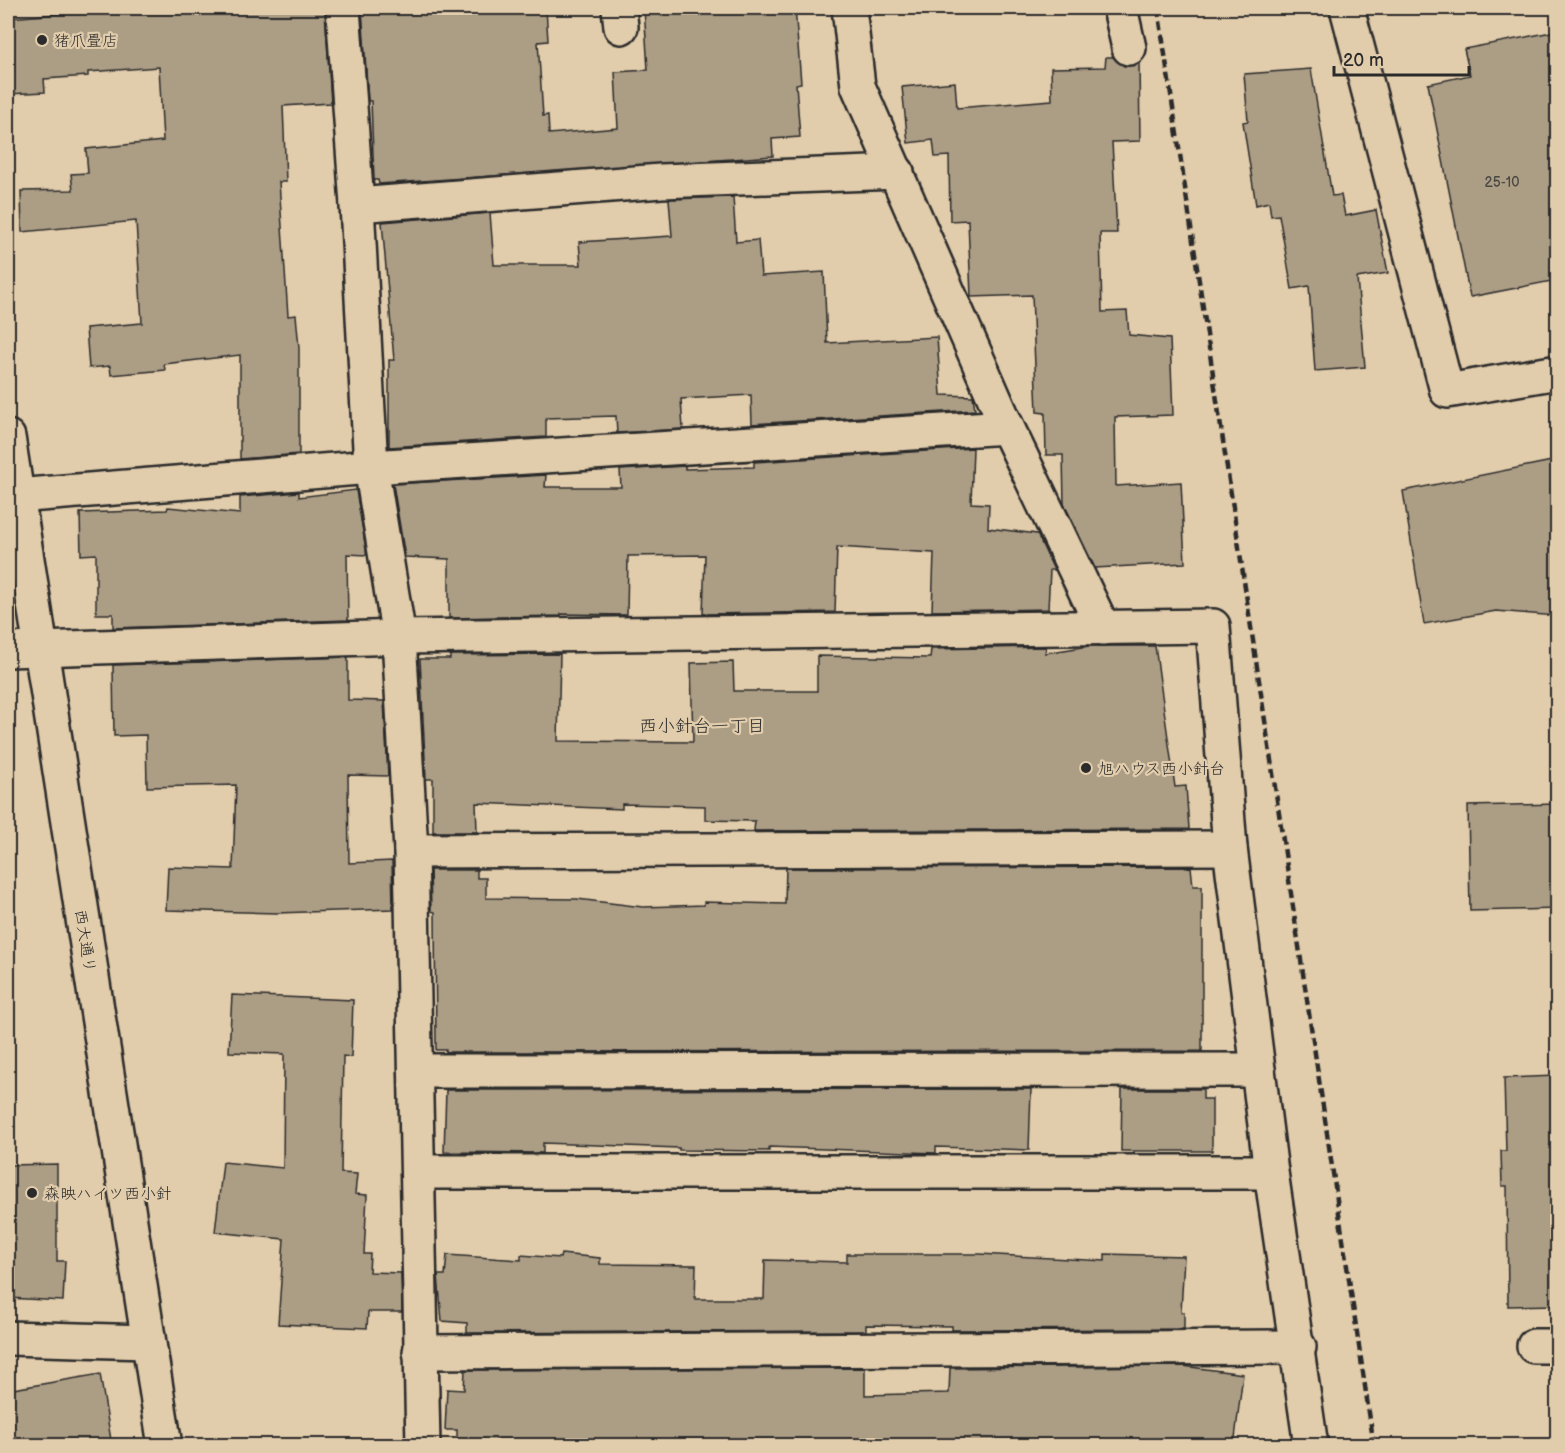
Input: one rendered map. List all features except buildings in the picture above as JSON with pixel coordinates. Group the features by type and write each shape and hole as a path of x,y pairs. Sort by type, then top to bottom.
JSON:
{"street":[{"path":"343,8 357,205 371,467 399,637 411,851 420,1172 420,1352 423,1446"},
{"path":"849,8 858,86 1007,427 1103,628"},
{"path":"1120,8 1129,48"},
{"path":"1347,8 1447,391 1557,372"},
{"path":"357,205 661,181 897,172"},
{"path":"16,496 371,467 1007,427"},
{"name":"西大通り","path":"8,437 165,1446"},
{"path":"8,650 399,637 1213,626 1230,848 1271,1172 1299,1347 1311,1446"},
{"path":"411,851 1230,848"},
{"path":"416,1071 1258,1070"},
{"path":"420,1172 1271,1172"},
{"path":"8,1338 148,1342"},
{"path":"420,1352 1299,1347"}],"railway":[{"path":"1158,8 1374,1446"}],"place":[{"name":"猪爪畳店","path":"42,40"},
{"name":"旭ハウス西小針台","path":"1086,768"},
{"name":"森映ハイツ西小針","path":"32,1193"}],"district":[{"name":"西小針台一丁目","path":"702,726"}]}
